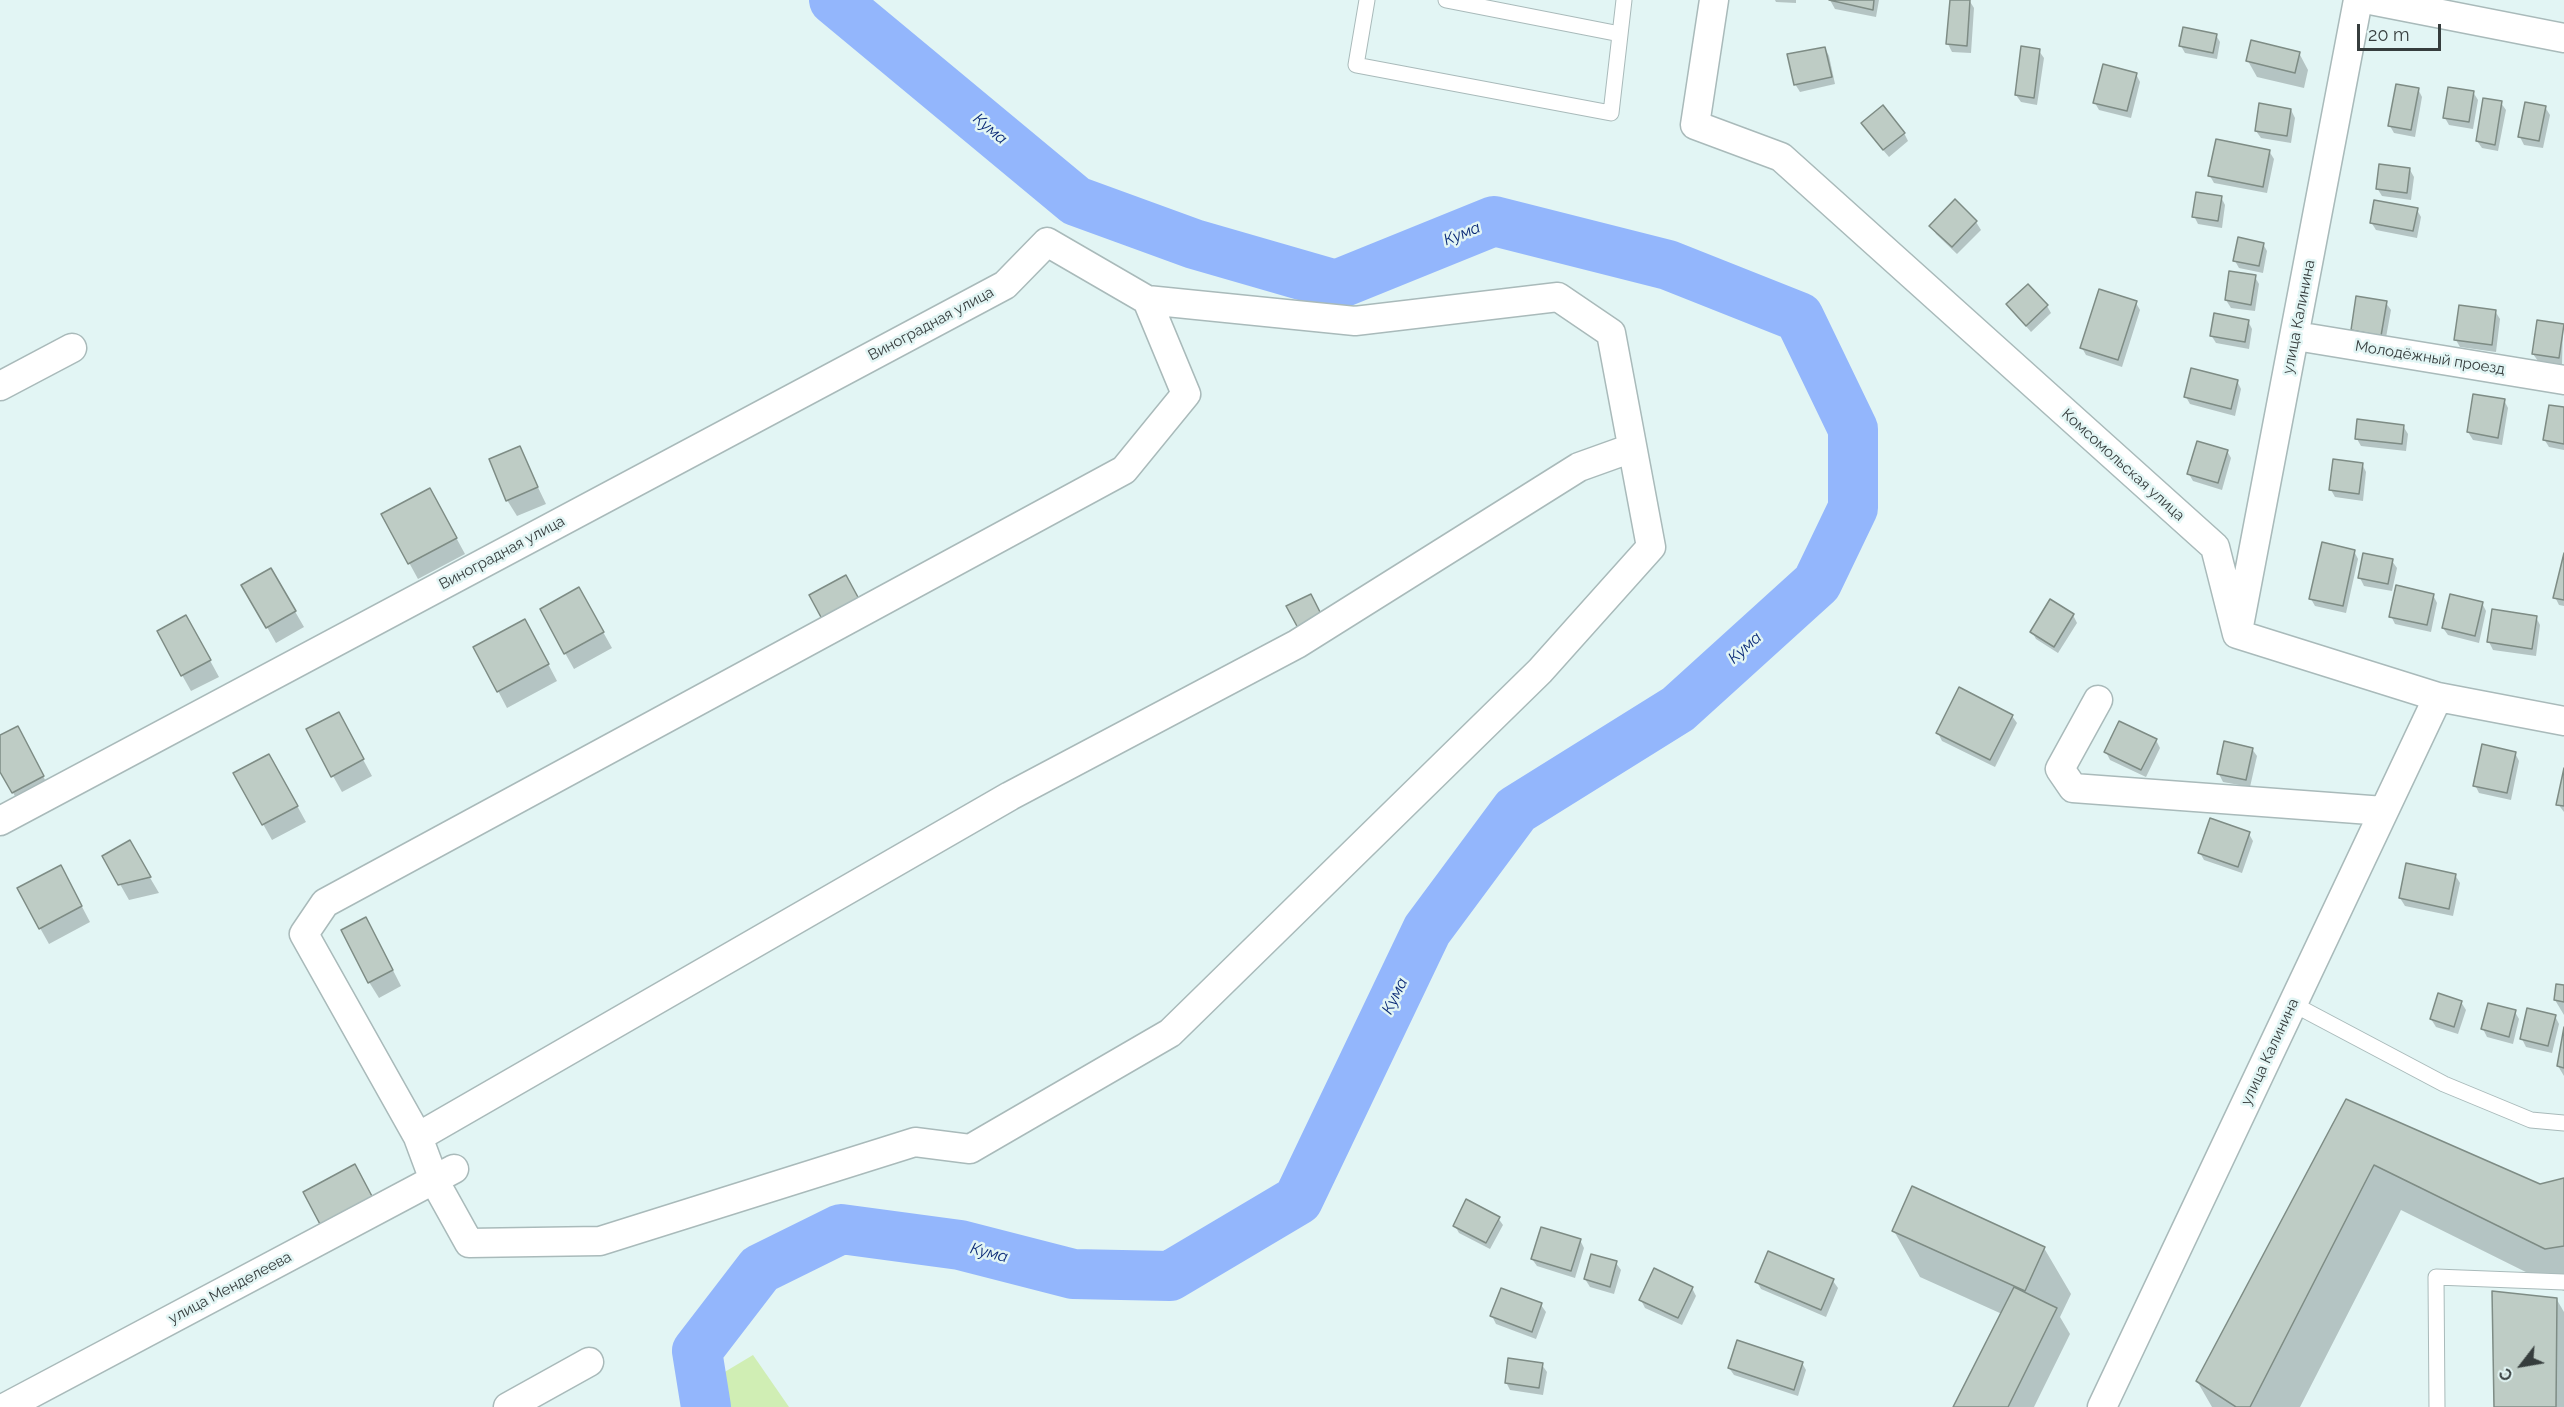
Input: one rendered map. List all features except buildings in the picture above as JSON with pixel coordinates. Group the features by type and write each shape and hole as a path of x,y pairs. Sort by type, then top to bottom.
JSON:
{"street":[{"name":"Комсомольская улица","path":"1714,0 1695,125 1780,157 2215,547 2237,634"},
{"name":"улица Калинина","path":"2237,634 2296,336 2358,0"},
{"path":"2370,0 2564,38"},
{"name":"Виноградная улица","path":"0,821 1005,285 1047,242 1147,300"},
{"path":"1558,297 1611,333 1632,448 1651,547 1540,671 1170,1032 970,1149 915,1142 600,1240 469,1243 444,1174 418,1137 304,934 325,903 1124,470 1186,394 1147,300 1355,321 1558,297"},
{"name":"Молодёжный проезд","path":"2296,336 2564,380"},
{"path":"0,386 72,348"},
{"path":"418,1137 1010,796 1297,644 1579,467 1632,448"},
{"path":"2237,634 2438,697 2564,721"},
{"name":"улица Калинина","path":"2102,1407 2438,697"},
{"path":"2098,700 2060,769 2073,788 2384,811"},
{"name":"улица Менделеева","path":"6,1407 444,1174"},
{"path":"508,1407 590,1362"}],"lane":[{"path":"1367,0 1356,65 1611,113 1624,0"},
{"path":"1446,0 1620,34"},
{"path":"2293,1004 2444,1084 2531,1120 2564,1123"},
{"path":"2437,1407 2436,1277 2564,1282"}],"green space":[{"path":"753,1355 789,1407 723,1407 718,1376"}],"waterway":[{"name":"Кума","path":"706,1407 697,1351 760,1269 841,1229 960,1245 1073,1274 1170,1276 1298,1200 1427,930 1516,810 1678,709 1817,583 1853,508 1853,429 1799,317 1668,265 1494,221 1336,285 1194,244 1076,201 834,0"}]}
